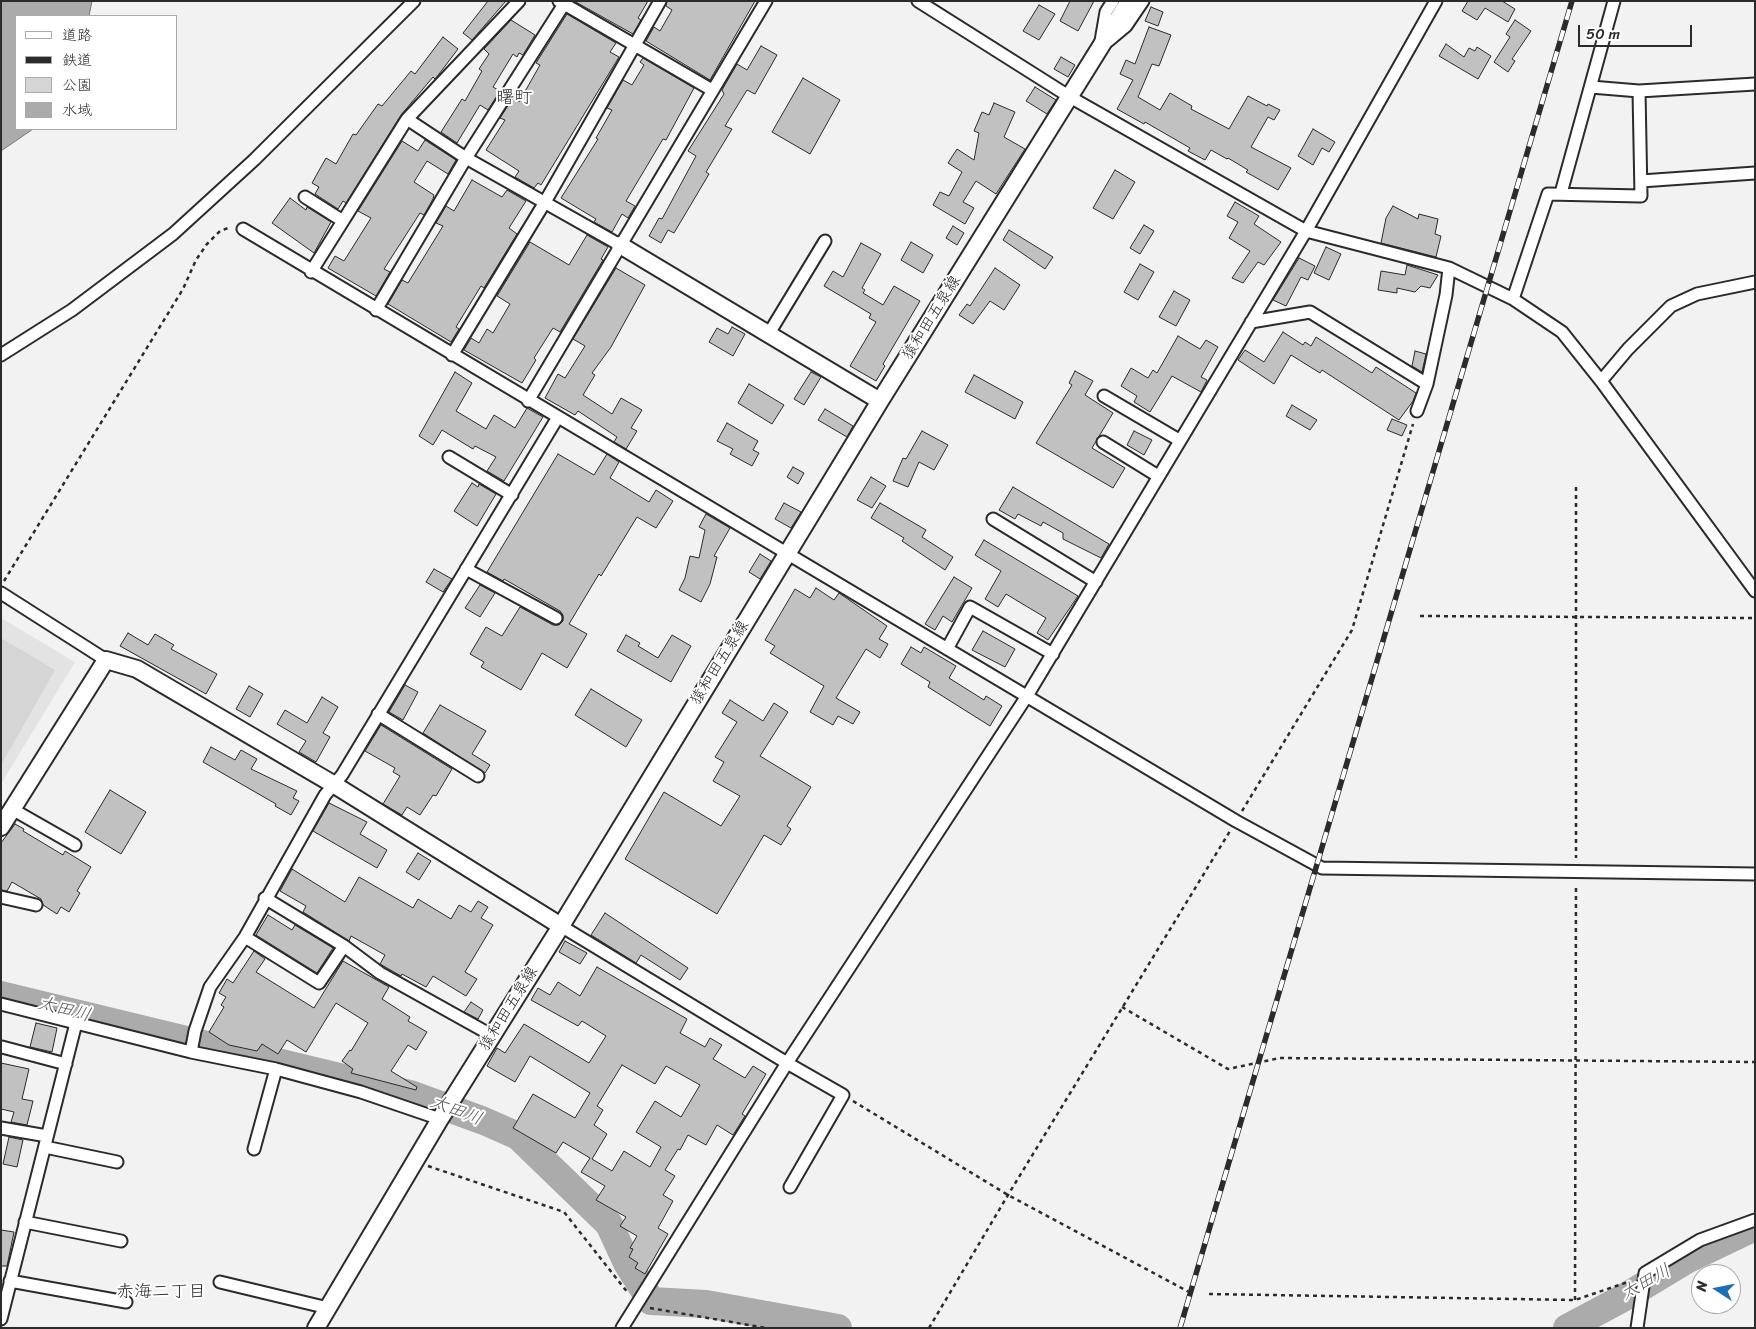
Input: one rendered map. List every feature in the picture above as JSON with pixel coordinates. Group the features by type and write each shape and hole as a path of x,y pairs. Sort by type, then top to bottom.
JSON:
{"main road":[{"name":"猿和田五泉線","path":"316,1328 440,1119 561,926 880,401 1129,1"},
{"path":"620,245 880,401"},
{"path":"1,826 106,660 137,669 333,784 561,926"}],"street":[{"path":"1,355 72,310 173,234 254,160 414,1"},
{"path":"311,272 407,119 519,1"},
{"path":"452,355 545,202 660,1"},
{"path":"528,401 766,1"},
{"path":"918,1 1070,97 1306,231 1450,268 1514,299 1562,332 1601,382 1755,592"},
{"path":"1100,47 1106,12 1113,1"},
{"path":"1100,47 1126,26 1143,1"},
{"path":"622,1328 650,1280 787,1063 1027,696 1306,231 1436,1"},
{"path":"1561,193 1614,1"},
{"path":"376,310 466,158 563,2 712,90"},
{"path":"1591,87 1639,91 1755,84"},
{"path":"1514,299 1548,194 1641,196 1639,91"},
{"path":"407,119 466,158 620,245"},
{"path":"1641,181 1755,173"},
{"path":"305,197 343,220"},
{"path":"243,230 1236,821 1322,868 1755,874"},
{"path":"768,335 826,242"},
{"path":"1416,411 1427,384 1450,268"},
{"path":"1601,382 1628,349 1671,306 1697,294 1755,282"},
{"path":"1251,322 1310,312 1427,384"},
{"path":"1104,396 1179,440"},
{"path":"191,1052 195,1032 210,987 245,937 265,898 333,784 342,775 558,417"},
{"path":"1103,442 1158,476"},
{"path":"449,457 512,494"},
{"path":"994,519 1096,582"},
{"path":"466,569 556,618"},
{"path":"1,593 106,660"},
{"path":"947,649 970,607 1052,654"},
{"path":"378,714 478,776"},
{"path":"12,810 75,845"},
{"path":"1,897 36,905"},
{"path":"265,898 344,946 380,973 493,1036"},
{"path":"561,926 843,1095 790,1187"},
{"path":"245,937 319,983 344,946"},
{"path":"1,1004 191,1052 276,1069 360,1092 440,1119"},
{"path":"1,1319 76,1023"},
{"path":"2,1047 66,1064"},
{"path":"254,1149 276,1069"},
{"path":"1,1128 117,1162"},
{"path":"1637,1328 1645,1273 1700,1240 1755,1220"},
{"path":"25,1222 122,1241"},
{"path":"10,1281 126,1302"},
{"path":"220,1282 328,1308"}],"path":[{"path":"1,586 183,289 196,260 207,244 220,232 231,227 243,230"},
{"path":"929,1328 1008,1194 1352,630 1416,411"},
{"path":"1575,1300 1576,486"},
{"path":"1420,616 1755,618"},
{"path":"1122,1007 1228,1069 1280,1058 1576,1062 1755,1062"},
{"path":"843,1095 1008,1194 1189,1292"},
{"path":"415,1161 564,1212 638,1301"},
{"path":"1208,1294 1575,1300 1644,1277"},
{"path":"649,1308 766,1328"}],"shaded area":[{"path":"1,618 75,662 1,784"}],"green space":[{"path":"1,638 55,670 1,765"}],"water":[{"path":"1,1 92,1 89,15 15,15 15,130 32,130 1,151"}],"building":[{"path":"488,1 506,1 472,40 463,33"},
{"path":"574,1 648,1 638,18 641,20 633,34"},
{"path":"667,1 755,1 710,80 646,41 654,27 660,31 672,10 666,6"},
{"path":"1070,1 1094,1 1078,31 1060,21"},
{"path":"1468,1 1502,1 1515,9 1508,22 1485,8 1477,20 1462,11"},
{"path":"1039,5 1055,14 1039,40 1023,31"},
{"path":"1151,7 1163,12 1158,26 1145,21"},
{"path":"567,14 616,43 610,52 619,57 541,185 538,183 534,188 515,177 519,171 486,150 505,120 500,118 513,98 519,102 540,65 536,63"},
{"path":"511,20 535,35 523,55 519,53 517,57 513,54 493,87 500,91 488,110 480,105 457,143 441,132 462,99 465,101 482,71 479,69 489,54 484,49"},
{"path":"1515,20 1531,31 1512,59 1515,61 1508,72 1494,62 1510,37 1506,34"},
{"path":"1149,27 1171,35 1159,66 1152,64 1138,97 1160,110 1170,93 1192,106 1191,109 1229,129 1248,96 1267,106 1268,104 1280,110 1274,120 1268,117 1251,147 1291,168 1278,190 1246,172 1248,170 1228,158 1211,150 1205,160 1188,151 1190,148 1145,122 1144,124 1117,109 1133,80 1120,74 1126,60 1135,64"},
{"path":"443,37 458,49 435,79 433,77 401,115 346,203 343,201 338,209 315,194 319,187 312,183 326,158 336,164 353,134 356,135 378,104 382,106 411,71 415,74"},
{"path":"1446,44 1464,57 1469,48 1475,51 1477,47 1491,56 1478,79 1439,56"},
{"path":"761,46 777,55 755,94 747,90 725,126 732,129 706,172 709,174 674,233 668,230 661,243 649,236 659,218 662,219 696,156 688,151 724,94 722,90 737,64 747,70"},
{"path":"1061,57 1075,65 1068,77 1054,69"},
{"path":"643,58 694,88 666,140 663,139 626,201 635,206 628,218 622,214 612,232 594,222 596,219 561,198 598,139 596,138 612,110 607,108 623,80 632,85 644,65 640,62"},
{"path":"803,78 840,100 810,154 772,132"},
{"path":"1035,87 1056,100 1047,114 1026,101"},
{"path":"994,103 1015,112 1004,137 1025,149 996,194 976,181 963,202 974,208 965,224 933,205 940,192 949,196 962,172 948,163 957,149 974,160 979,133 974,131 982,112 989,115"},
{"path":"1313,129 1335,142 1329,152 1322,148 1313,165 1298,156"},
{"path":"425,140 456,160 448,174 427,161 414,182 434,195 433,199 424,215 420,213 384,269 390,272 376,296 328,268 335,256 344,261 371,218 358,211 402,141 418,151"},
{"path":"1115,170 1135,182 1113,219 1093,208"},
{"path":"472,180 502,197 507,190 526,201 509,228 517,234 484,288 481,286 456,327 459,329 451,342 388,304 402,280 408,283 443,226 436,223 446,206 454,211"},
{"path":"290,198 306,210 307,207 331,222 314,253 272,223"},
{"path":"1235,202 1259,216 1254,224 1281,242 1264,265 1258,262 1243,283 1232,278 1250,251 1229,238 1238,222 1227,216"},
{"path":"1393,206 1418,219 1419,214 1438,219 1435,234 1441,236 1436,257 1381,243 1386,218"},
{"path":"1144,225 1154,231 1140,254 1130,248"},
{"path":"953,226 964,233 957,245 946,238"},
{"path":"1009,230 1053,257 1045,269 1003,240"},
{"path":"587,235 608,247 601,259 603,260 560,332 553,328 534,358 536,360 522,383 464,350 471,338 479,343 487,329 493,333 510,304 497,296 530,242 569,265"},
{"path":"911,242 933,255 923,273 901,260"},
{"path":"861,243 881,254 862,288 865,290 863,293 883,305 894,286 920,301 883,364 885,366 876,381 850,366 876,322 869,318 871,314 824,286 833,271 843,277"},
{"path":"1326,247 1341,254 1329,280 1314,273"},
{"path":"1299,258 1315,266 1308,280 1301,277 1286,306 1273,300"},
{"path":"1140,264 1154,272 1138,300 1124,292"},
{"path":"1407,265 1438,275 1430,288 1421,286 1415,292 1397,288 1397,293 1378,290 1381,271 1405,275"},
{"path":"616,268 645,285 611,347 592,373 595,375 583,395 612,414 621,398 642,410 631,428 637,431 626,449 614,442 617,437 578,411 575,415 545,398 558,374 565,378 585,346 573,339"},
{"path":"995,268 1020,285 1004,310 990,301 973,324 959,315 967,304 970,306"},
{"path":"1174,291 1190,300 1176,326 1159,317"},
{"path":"732,327 745,334 733,356 709,342 717,328 728,334"},
{"path":"1283,332 1303,345 1305,342 1311,346 1316,337 1372,373 1376,367 1416,393 1413,401 1399,420 1322,370 1320,373 1291,355 1274,384 1238,360 1245,350 1264,362"},
{"path":"1178,336 1200,349 1206,340 1218,347 1201,377 1207,380 1201,392 1172,376 1150,412 1134,402 1137,396 1121,386 1131,368 1148,378 1153,370 1157,373"},
{"path":"1415,351 1426,354 1422,372 1412,366"},
{"path":"1075,371 1093,381 1085,395 1113,413 1092,448 1125,468 1113,488 1036,443 1072,385 1069,383"},
{"path":"455,372 472,383 456,411 486,429 494,415 515,428 527,408 543,417 504,481 487,471 496,457 475,446 473,449 442,430 433,445 419,436"},
{"path":"811,372 821,377 804,405 794,399"},
{"path":"974,375 1023,402 1015,419 965,392"},
{"path":"749,384 784,405 772,424 738,403"},
{"path":"1292,405 1317,420 1310,430 1286,416"},
{"path":"825,409 853,426 847,437 818,420"},
{"path":"1392,419 1407,425 1402,436 1387,430"},
{"path":"727,423 758,441 753,450 759,453 752,466 730,454 733,449 717,441"},
{"path":"922,431 948,445 934,470 919,462 908,487 893,481 903,458 906,459"},
{"path":"1134,431 1152,440 1144,455 1127,445"},
{"path":"558,454 594,475 607,454 619,462 610,478 649,502 656,490 673,501 656,528 637,517 601,576 599,574 569,624 587,634 567,668 542,653 521,690 481,667 484,662 470,654 486,627 502,636 520,607 553,625 559,625 563,621 563,615 560,611 504,579 503,581 487,572"},
{"path":"793,467 804,473 798,484 787,477"},
{"path":"871,477 886,486 872,508 857,500"},
{"path":"472,483 478,487 479,484 496,494 477,526 454,511"},
{"path":"1013,487 1109,544 1101,558 1063,539 1063,533 1043,522 1041,526 1018,514 1015,519 999,510"},
{"path":"784,503 801,512 791,528 775,519"},
{"path":"880,503 926,530 922,537 953,557 945,570 902,541 904,538 871,518"},
{"path":"706,514 730,528 714,556 717,557 710,584 701,602 679,590 685,578 690,556 699,558 705,530 699,527"},
{"path":"984,540 1078,596 1048,640 1037,633 1046,618 1006,594 998,607 985,599 1001,571 975,555"},
{"path":"760,554 771,561 760,579 749,572"},
{"path":"434,569 452,579 443,592 426,582"},
{"path":"954,577 972,588 952,622 943,616 935,630 925,624"},
{"path":"480,585 495,593 480,617 465,608"},
{"path":"816,588 834,600 839,593 887,626 879,639 888,644 880,658 866,649 836,698 860,712 853,724 838,716 833,725 810,712 824,686 770,653 775,646 765,640 795,589 810,598"},
{"path":"983,631 1015,649 1005,667 972,650"},
{"path":"128,633 148,645 155,634 174,645 171,649 217,674 206,694 120,646"},
{"path":"626,635 640,643 638,646 658,658 672,635 691,646 671,682 617,651"},
{"path":"911,647 921,653 924,647 956,666 949,678 984,700 986,696 1002,706 990,726 928,687 930,682 901,664"},
{"path":"405,685 418,692 403,720 389,712"},
{"path":"249,686 263,694 250,717 236,709"},
{"path":"591,689 642,720 626,747 575,715"},
{"path":"322,697 338,707 323,733 330,737 316,762 299,752 306,741 277,724 285,710 307,723"},
{"path":"730,700 763,721 774,703 788,712 760,756 811,787 787,826 791,829 781,845 764,835 717,914 625,859 664,792 721,826 740,796 713,781 724,762 715,757 737,722 722,713"},
{"path":"440,705 486,731 472,754 490,765 485,773 423,733"},
{"path":"381,725 452,769 436,796 433,795 420,815 407,807 402,815 383,804 400,776 393,772 395,768 365,751"},
{"path":"211,747 235,760 241,750 257,759 251,769 297,791 293,798 299,801 291,815 275,806 276,804 203,762"},
{"path":"110,790 146,812 121,854 85,832"},
{"path":"329,803 367,822 360,834 387,850 377,868 313,831"},
{"path":"15,824 24,829 23,831 63,855 65,851 91,867 77,891 80,893 69,912 61,907 57,914 43,905 41,899 12,882 7,891 1,890 1,843"},
{"path":"418,853 431,861 419,880 406,872"},
{"path":"292,869 345,902 359,877 413,908 418,899 451,919 459,905 471,912 478,901 488,907 481,918 493,925 465,972 477,979 466,996 433,976 426,987 402,974 401,976 380,964 385,955 351,936 349,941 303,912 306,906 280,891"},
{"path":"605,913 688,968 680,980 641,955 636,963 591,935"},
{"path":"268,915 292,930 295,925 333,948 317,973 256,935"},
{"path":"565,941 587,953 580,964 559,952"},
{"path":"254,951 265,959 256,972 314,1008 343,961 389,987 382,999 410,1017 408,1021 427,1032 416,1050 408,1045 391,1071 417,1087 416,1090 351,1073 353,1069 342,1061 351,1051 368,1023 336,1003 306,1052 287,1040 278,1054 262,1044 257,1051 229,1045 209,1032 224,1007 221,1005 226,997 219,993 227,979 233,983"},
{"path":"597,967 687,1019 680,1033 705,1047 710,1038 722,1045 713,1059 745,1078 753,1066 766,1074 742,1114 745,1116 733,1135 717,1125 706,1145 688,1135 680,1150 678,1149 665,1170 675,1176 663,1195 673,1201 658,1228 668,1234 645,1274 635,1268 638,1263 629,1257 633,1249 630,1248 637,1236 620,1226 626,1217 596,1200 605,1186 581,1172 590,1158 563,1142 556,1153 513,1128 533,1094 575,1118 590,1093 530,1056 515,1082 487,1066 497,1048 505,1053 524,1024 589,1063 606,1036 582,1021 578,1026 531,1000 538,988 550,995 558,982 580,996","holes":["622,1065 655,1084 666,1066 700,1085 681,1117 655,1101 636,1132 661,1147 650,1167 624,1151 612,1171 592,1159 607,1134 594,1125 603,1110 597,1106"]},
{"path":"471,1002 483,1010 478,1019 464,1012"},
{"path":"36,1023 57,1028 52,1052 30,1047"},
{"path":"1,1063 29,1069 22,1099 33,1101 27,1125 11,1122 14,1112 1,1109"},
{"path":"9,1137 23,1140 17,1167 3,1164"},
{"path":"1,1230 14,1232 7,1266 1,1266"}],"waterway":[{"name":"太田川","path":"1,995 410,1094 484,1121 518,1136 609,1224 627,1263 651,1301 706,1304 838,1328"},
{"name":"太田川","path":"1567,1328 1625,1297 1688,1259 1755,1227"}],"railway":[{"path":"1180,1328 1572,1"}],"district":[{"name":"曙町","path":"514,98"},
{"name":"赤海二丁目","path":"161,1292"}]}
